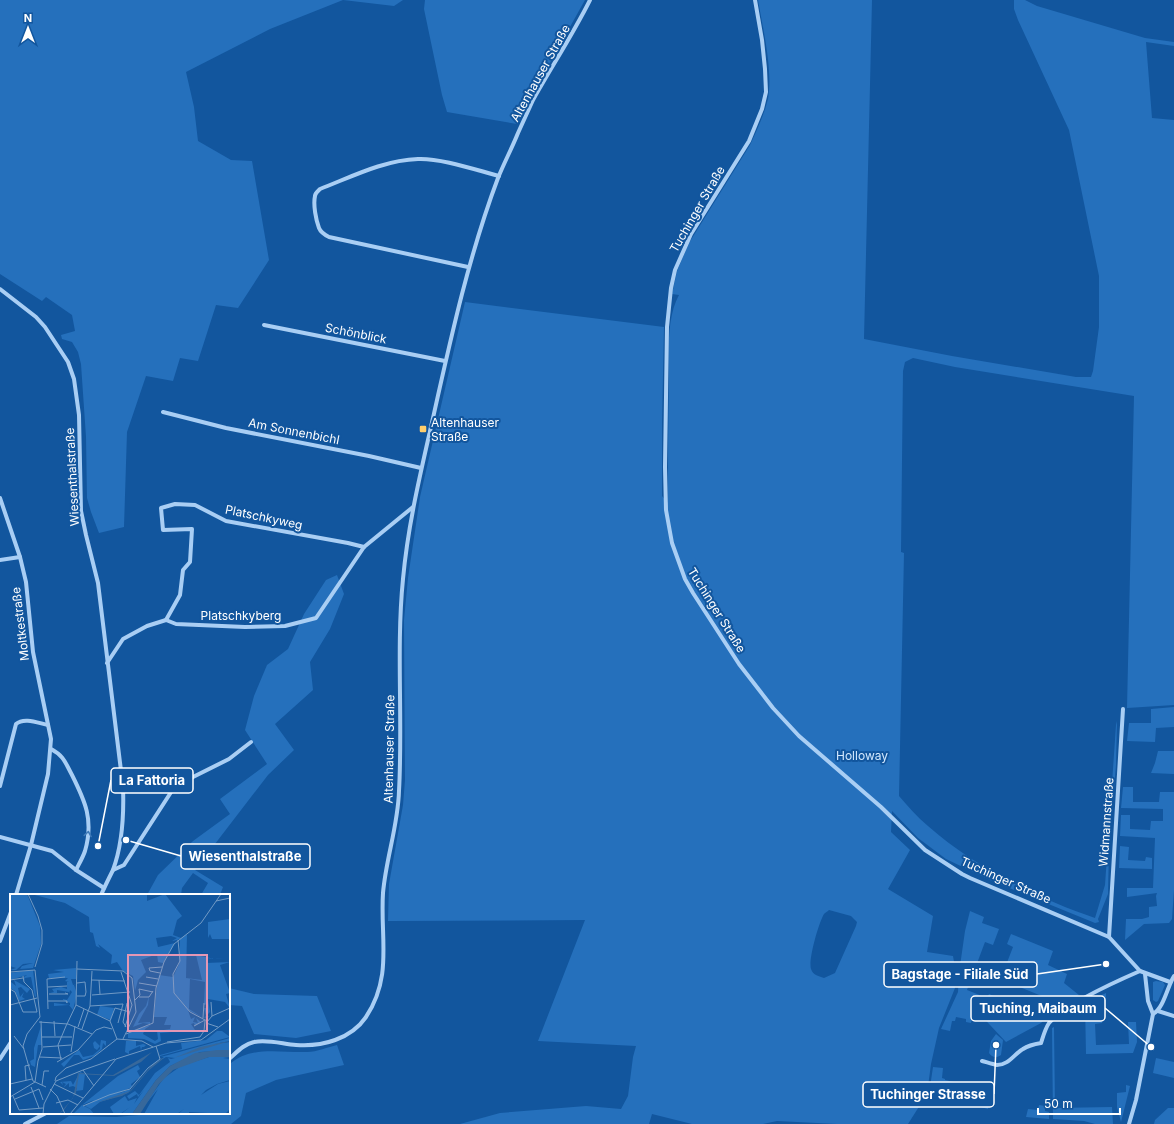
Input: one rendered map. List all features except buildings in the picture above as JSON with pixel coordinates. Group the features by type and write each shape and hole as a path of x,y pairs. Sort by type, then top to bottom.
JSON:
{"street":[{"name":"Altenhauser Straße","path":"230,1057 246,1044 257,1041 307,1045 326,1043 340,1038 350,1033 362,1022 369,1012 379,991 384,964 383,896 385,872 396,820 399,796 401,743 400,618 403,577 421,468 468,267 499,176 531,105 574,32 590,0"},
{"name":"Tuchinger Straße","path":"755,0 766,69 766,92 762,109 749,141 691,234 675,270 671,288 667,327 665,467 666,510 677,561 690,588 739,664 774,708 799,736 885,810 925,850 970,878 1109,937 1140,971 1170,982"},
{"path":"468,267 329,237 323,234 320,229 316,216 315,196 320,188 391,162 418,159 447,163 499,176"},
{"name":"Wiesenthalstraße","path":"0,289 36,317 56,343 70,366 76,389 79,430 81,511 98,583 123,787 124,815 120,842 113,870 101,894"},
{"name":"Schönblick","path":"264,325 445,361"},
{"name":"Am Sonnenbichl","path":"163,412 213,425 361,454 421,468"},
{"name":"Moltkestraße","path":"0,498 20,557 26,582 33,652 51,739 48,774 31,845 16,894"},
{"name":"Platschkyweg","path":"166,620 180,595 183,570 190,562 192,529 163,530 161,508 175,504 195,505 226,522 364,547"},
{"path":"364,547 414,506"},
{"name":"Platschkyberg","path":"166,620 176,624 245,627 285,626 316,618 364,547"},
{"path":"0,560 20,557"},
{"path":"107,663 123,639 147,626 166,620"},
{"name":"Widmannstraße","path":"1109,937 1123,709"},
{"path":"0,786 16,724 19,721 24,720 48,725"},
{"path":"113,870 124,865 175,786 229,759 251,742"},
{"path":"51,749 61,754 87,808 89,826 85,851 76,870"},
{"path":"123,787 158,777 165,778 175,786"},
{"path":"0,837 52,851 76,870 104,888"},
{"path":"0,941 10,915"},
{"path":"982,1061 996,1065 1001,1064 1009,1061 1022,1049 1032,1045 1041,1044 1048,1024 1060,1012 1140,971"},
{"path":"1129,1124 1137,1094 1153,1014 1148,1001 1145,974"},
{"path":"1153,1014 1158,1011 1174,976"},
{"path":"1158,1011 1174,1016"},
{"path":"0,1059 10,1044"},
{"path":"24,1124 44,1114"}],"green space":[{"path":"0,0 343,0 270,29 186,72 194,107 198,141 231,160 252,161 269,260 238,308 216,305 198,361 180,358 173,381 146,376 127,432 124,527 99,533 87,498 86,437 81,364 78,352 72,342 62,339 61,335 75,331 72,315 46,297 42,301 0,274"},
{"path":"343,0 403,0 394,6"},
{"path":"425,0 585,0 517,124 447,112 424,9"},
{"name":"Holloway","path":"758,0 872,0 864,339 952,356 1076,377 1091,377 1093,371 1099,327 1099,276 1069,130 1018,20 1014,9 1014,0 1025,0 1037,6 1145,38 1174,42 1174,46 1146,42 1152,118 1174,120 1174,705 1127,708 1134,396 955,367 913,358 905,362 903,371 901,552 904,553 899,796 928,826 965,855 1029,891 1095,918 1105,885 1117,721 1116,765 1109,849 1108,894 1098,919 1099,922 1095,923 992,881 946,859 918,838 892,811 891,832 910,850 888,889 933,916 927,952 953,956 956,973 955,988 939,1028 931,1064 927,1094 908,1124 837,1124 777,1121 763,1124 692,1124 652,1114 649,1124 460,1124 500,1113 586,1106 621,1109 628,1096 633,1057 636,1046 538,1041 585,920 388,921 389,884 403,805 405,780 404,620 408,578 420,497 465,302 664,327 662,496 668,503 669,336 672,315 679,295 672,294 677,271 689,243 750,145 768,99 769,75 767,50","holes":["829,910 851,916 857,922 856,926 835,973 824,978 816,975 813,973 810,964 812,950 824,914"]},
{"path":"337,575 344,594 330,629 310,662 313,690 275,724 294,750 268,775 195,870 223,887 220,894 202,894 208,883 193,873 182,888 181,894 148,894 158,875 193,841 230,814 220,799 267,764 245,730 254,696 267,665 288,649 304,614 326,580"},
{"path":"1174,707 1174,727 1156,728 1155,742 1127,741 1129,723 1151,723 1151,709"},
{"path":"1158,751 1174,751 1174,774 1151,773"},
{"path":"1123,787 1133,787 1133,802 1159,802 1160,792 1174,792 1174,890 1172,919 1169,923 1144,924 1125,940 1126,919 1142,919 1149,917 1149,907 1157,906 1157,893 1127,897 1127,888 1153,888 1155,838 1120,836 1121,815 1130,815 1130,829 1150,830 1151,821 1163,821 1163,809 1121,808"},
{"path":"1120,846 1129,847 1128,860 1145,861 1146,857 1152,858 1152,869 1119,868"},
{"path":"970,911 984,917 982,923 999,929 993,945 985,942 967,990 987,998 989,994 996,997 995,1000 1035,1017 1044,997 1001,978 1013,947 1007,944 1011,934 1053,951 1048,965 1067,974 1064,983 1079,995 1056,1008 1041,1023 1006,1042 974,1008 971,1023 966,1022 966,1019 956,1017 955,1021 952,1021 950,1031 941,1029 958,992 965,931"},
{"path":"1153,982 1163,982 1165,985 1158,1001 1156,1002 1153,1000"},
{"path":"230,988 254,994 317,996 331,1031 296,1038 254,1034 242,1006 230,1005"},
{"path":"1106,993 1106,1013 1102,1013 1102,1023 1095,1024 1096,1045 1129,1044 1128,1022 1136,1022 1137,1042 1133,1053 1086,1054 1085,1003"},
{"path":"1054,1027 1055,1108 1112,1107 1113,1124 1095,1124 1084,1121 1053,1119 1052,1028"},
{"path":"996,1034 1003,1040 1001,1055 998,1057 992,1056 989,1053 991,1041"},
{"path":"337,1045 344,1065 276,1080 246,1093 241,1116 231,1124 57,1124 69,1116 116,1117 150,1114 230,1114 230,1064 237,1059 256,1052 311,1052"},
{"path":"1156,1058 1174,1062 1174,1078 1153,1073"},
{"path":"933,1067 943,1068 942,1078 945,1080 963,1084 955,1091 944,1090 941,1096 929,1094"},
{"path":"966,1085 971,1086 969,1094 973,1098 990,1101 988,1109 955,1100 956,1095 961,1093"},
{"path":"1126,1085 1130,1086 1121,1122 1117,1107 1117,1093 1126,1092"},
{"path":"1039,1105 1045,1106 1045,1111 1049,1112 1049,1119 1026,1117 1028,1109 1038,1110"},
{"path":"1168,1108 1174,1108 1174,1124 1154,1124 1155,1120"}],"place":[{"name":"Altenhauser Straße","path":"423,429"},
{"name":"Wiesenthalstraße","path":"126,840"},
{"name":"La Fattoria","path":"98,846"},
{"name":"Bagstage - Filiale Süd","path":"1106,964"},
{"name":"Tuchinger Strasse","path":"996,1045"},
{"name":"Tuching, Maibaum","path":"1151,1047"}]}
